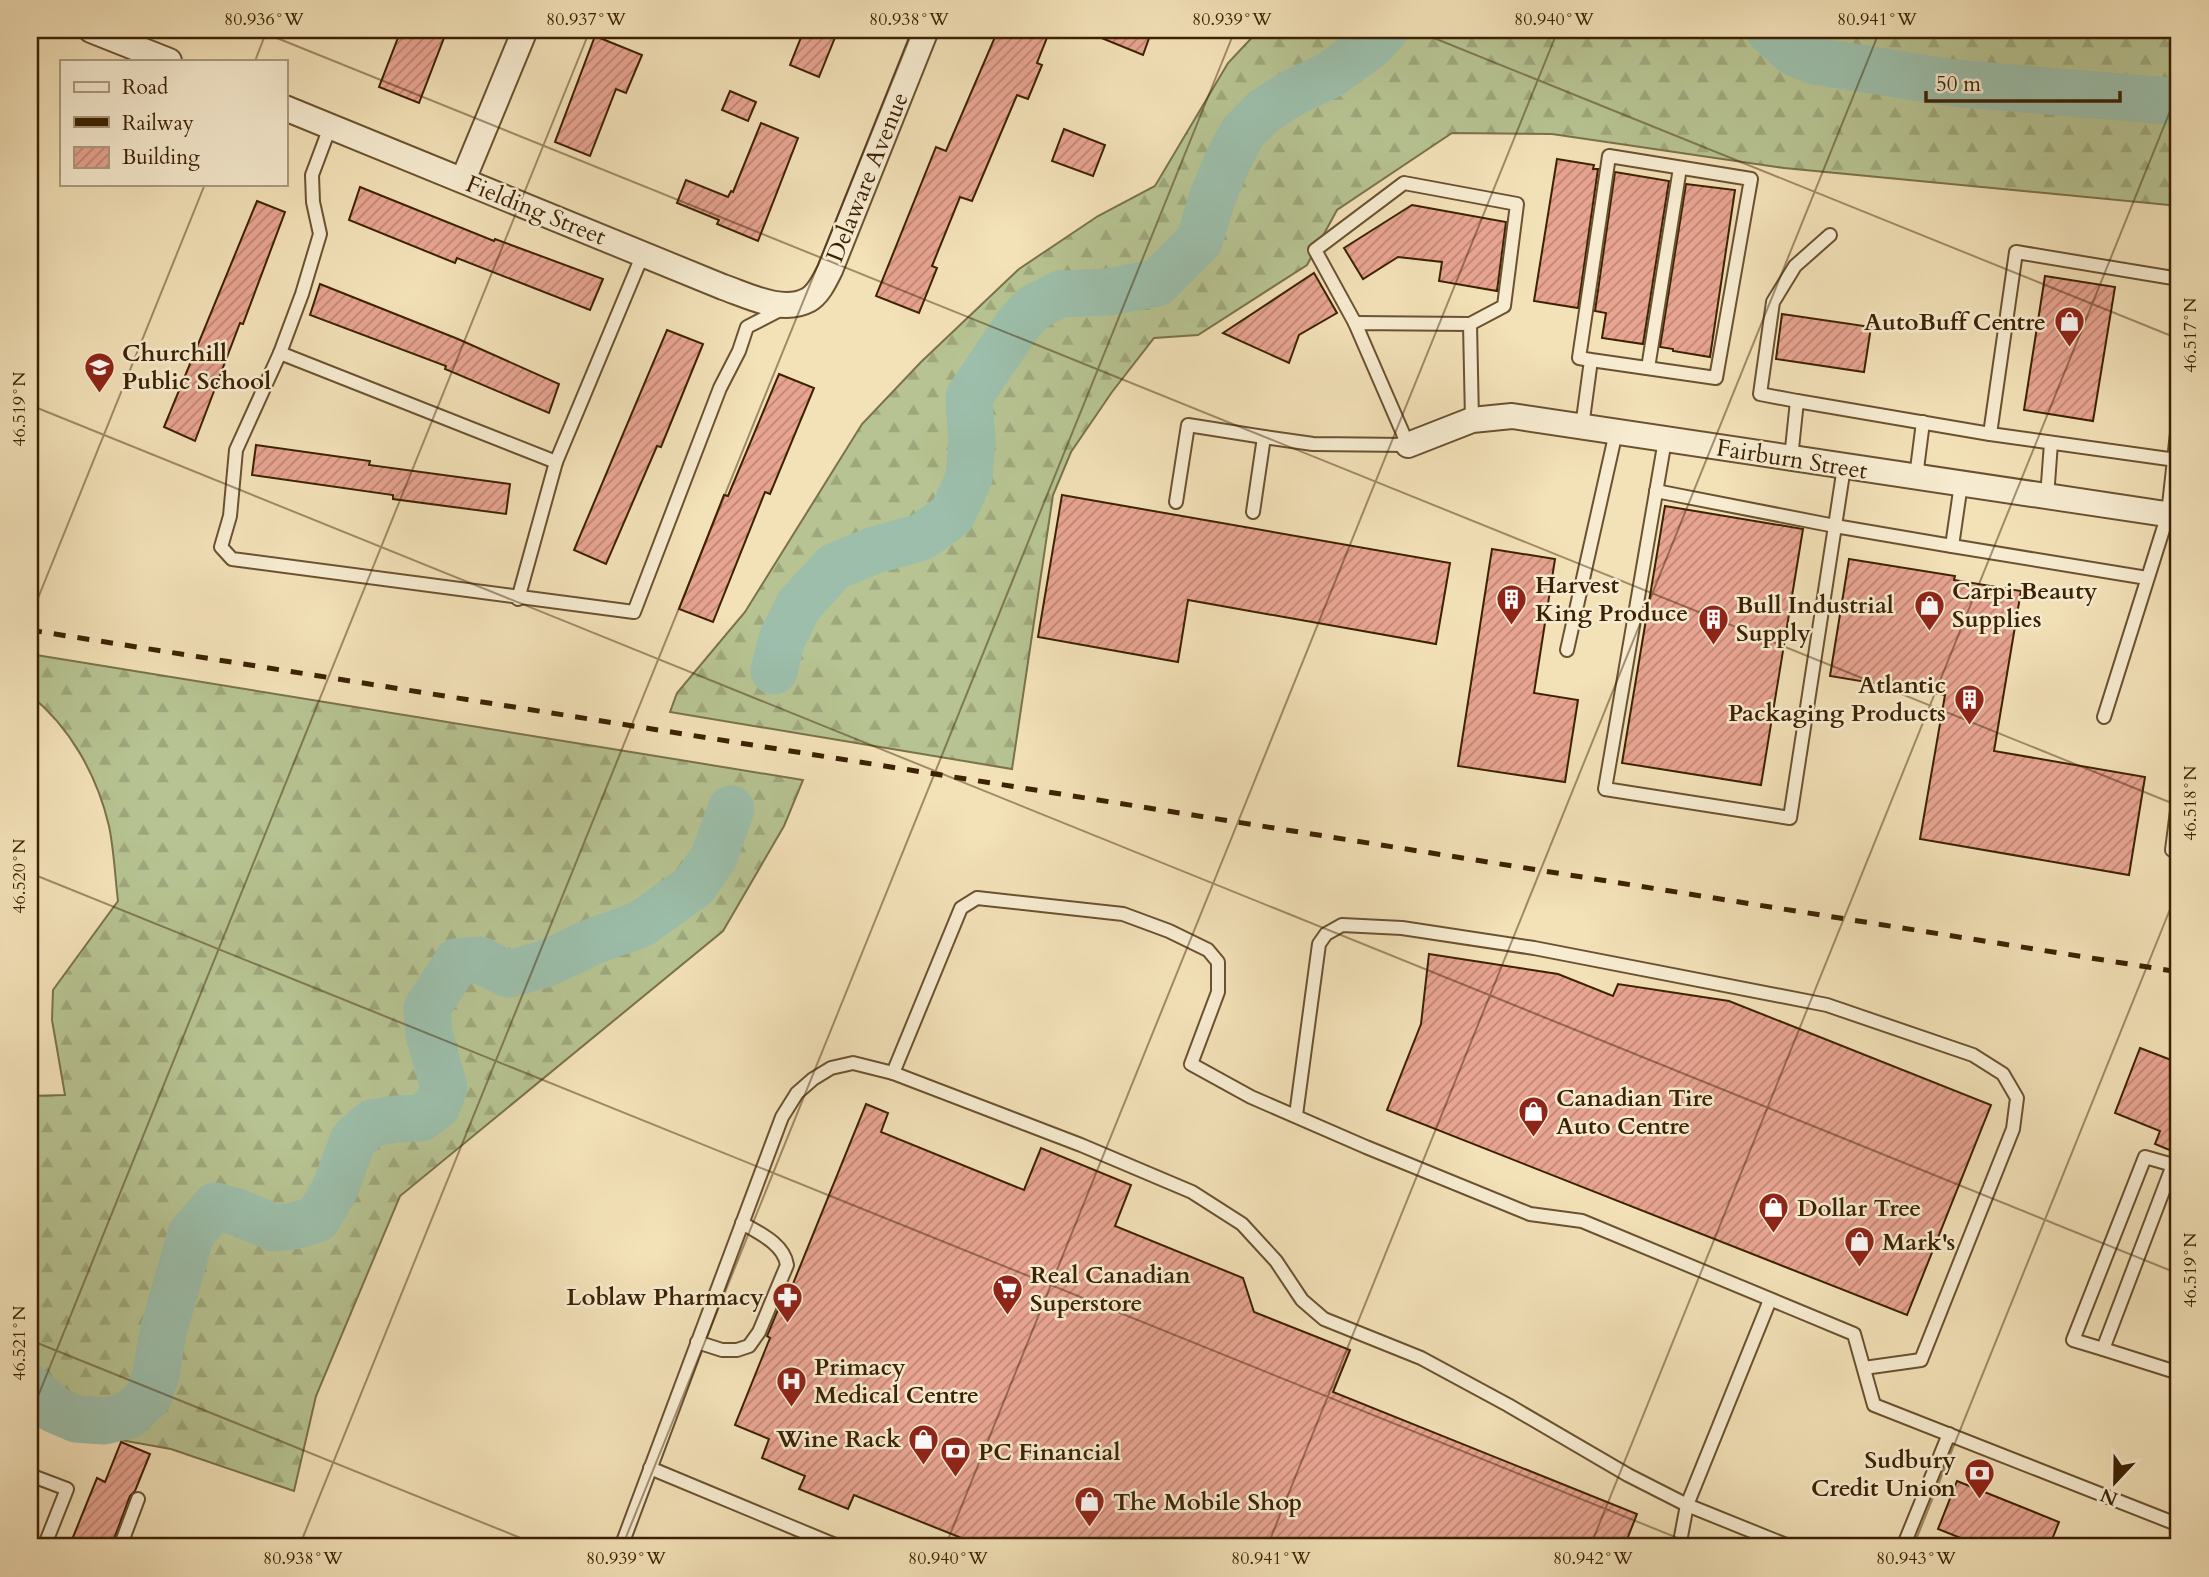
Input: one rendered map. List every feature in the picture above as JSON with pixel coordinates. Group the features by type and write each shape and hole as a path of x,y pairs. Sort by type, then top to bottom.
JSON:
{"street":[{"path":"90,30 123,36 167,60"},
{"path":"463,180 525,30"},
{"name":"Delaware Avenue","path":"788,306 808,300 822,285 830,270 926,30"},
{"name":"Fielding Street","path":"287,109 723,286 768,303 788,306"},
{"name":"Fairburn Street","path":"1408,445 1472,420 1512,416 2173,515"}],"lane":[{"path":"330,127 312,175 313,202 320,233 302,294 280,353 236,450 230,516 221,547 232,559 518,599 634,612 720,388 739,351 747,327 788,306"},
{"path":"1609,156 1680,167 1751,178 1716,379 1579,358 1609,156"},
{"path":"1648,368 1680,167"},
{"path":"1176,502 1188,425 1312,444 1408,445 1355,323 1315,250 1404,183 1517,204 1504,306 1470,324 1355,323"},
{"path":"1830,235 1795,266 1773,302 1760,394 1990,434 2176,460"},
{"path":"1990,434 2016,252 2179,279"},
{"path":"518,599 556,462 643,254"},
{"path":"1470,324 1472,420"},
{"path":"280,353 556,462"},
{"path":"1582,427 1591,360"},
{"path":"1791,458 1797,401"},
{"path":"2104,717 2147,578 2173,515 2179,415"},
{"path":"1916,477 1923,422"},
{"path":"1567,650 1616,432"},
{"path":"1253,512 1264,437"},
{"path":"1665,440 1605,789 1790,818 1844,467"},
{"path":"2047,497 2052,443"},
{"path":"1952,546 1961,484"},
{"path":"1656,491 1835,526 2147,578"},
{"path":"2179,794 2172,850 2179,851"},
{"path":"893,1073 961,908 977,898 1124,914 1169,930 1208,950 1217,962 1218,992 1191,1064 1251,1097 1511,1207 1530,1214 1583,1221 1854,1334 1874,1405 2177,1522"},
{"path":"1296,1115 1319,944 1326,934 1342,925 1402,928 1534,948 1827,1005 1973,1055 2003,1074 2017,1098 2013,1129 1921,1360 1864,1368"},
{"path":"621,1547 782,1117 797,1093 813,1079 831,1068 853,1063 893,1073 1081,1145 1192,1192 1242,1224 1276,1261 1302,1300 1324,1319 1422,1358 1686,1505 1791,1547"},
{"path":"2103,1349 2176,1166 2144,1157 2073,1340 2179,1373"},
{"path":"697,1342 722,1350 737,1350 749,1346 759,1332 787,1265 785,1255 765,1236 742,1223"},
{"path":"1679,1547 1686,1505 1770,1300"},
{"path":"1903,1547 1950,1434"},
{"path":"650,1468 839,1547"},
{"path":"30,1475 67,1489 44,1547"},
{"path":"120,1547 138,1499"}],"green space":[{"path":"1259,30 2179,31 2179,206 1784,168 1552,134 1452,133 1337,210 1307,265 1198,335 1154,338 1112,392 1071,452 1053,495 1012,769 670,712 677,693 745,612 862,424 921,362 1019,269 1098,216 1155,186 1228,63"},
{"path":"30,654 803,780 784,826 723,931 400,1196 316,1396 294,1491 171,1449 30,1424 30,1096 65,1095 52,1020 53,990 118,901 111,835 104,807 80,753 58,722 30,695"}],"building":[{"path":"401,30 447,30 419,103 379,87"},
{"path":"804,30 838,30 819,77 790,65"},
{"path":"998,30 1050,30 1037,63 1042,65 1028,99 1017,95 972,201 960,197 932,266 937,268 919,313 876,296 936,147 946,151"},
{"path":"1082,30 1152,30 1143,55"},
{"path":"595,36 642,55 626,93 616,89 590,156 555,142"},
{"path":"730,91 756,102 748,121 722,110"},
{"path":"761,123 798,138 758,241 717,224 719,220 677,203 686,180 728,197 731,191 733,192"},
{"path":"1064,129 1105,145 1093,176 1052,161"},
{"path":"1557,159 1594,165 1593,169 1598,169 1578,308 1534,301"},
{"path":"1615,172 1669,181 1643,344 1602,338 1606,313 1595,311"},
{"path":"1686,184 1735,190 1710,357 1660,347"},
{"path":"360,187 494,241 495,239 603,279 590,310 457,258 455,263 349,220"},
{"path":"257,201 285,212 195,441 164,427"},
{"path":"1412,205 1506,222 1497,291 1439,281 1442,262 1398,257 1363,279 1344,248"},
{"path":"1314,273 1337,313 1299,335 1289,363 1223,333"},
{"name":"AutoBuff Centre","path":"2045,276 2115,287 2093,421 2024,410"},
{"path":"320,284 458,339 559,384 549,413 445,369 446,366 310,315"},
{"path":"1782,314 1871,327 1864,372 1776,359"},
{"path":"667,330 703,344 661,447 657,446 606,564 574,550"},
{"path":"779,374 814,388 770,494 765,492 713,622 679,609 724,495 728,496"},
{"path":"256,445 370,461 369,465 510,484 506,514 393,499 393,495 252,475"},
{"path":"1062,495 1450,563 1436,644 1188,600 1178,662 1038,637"},
{"name":"Bull Industrial Supply","path":"1665,506 1803,529 1761,785 1622,763"},
{"name":"Harvest King Produce","path":"1492,549 1555,559 1534,693 1578,700 1565,782 1458,766"},
{"name":"Atlantic Packaging Products","path":"1849,559 1955,576 1954,580 2021,591 1994,751 2145,777 2129,875 1920,839 1945,695 1830,676"},
{"path":"1429,954 1558,974 1613,996 1618,984 1729,1001 1991,1105 1907,1315 1387,1110 1421,1024"},
{"path":"2140,1048 2179,1063 2179,1154 2155,1144 2160,1131 2115,1113"},
{"name":"Real Canadian Superstore","path":"866,1104 888,1113 881,1132 1024,1190 1041,1148 1131,1185 1115,1226 1243,1278 1254,1312 1350,1350 1333,1392 1637,1514 1624,1547 984,1547 854,1495 848,1509 799,1489 805,1476 762,1458 769,1439 735,1425 770,1338 767,1336 782,1300 786,1301"},
{"path":"121,1442 150,1454 135,1491 130,1496 111,1547 69,1547 97,1478 105,1482"},
{"name":"Sudbury Credit Union","path":"1957,1481 2059,1522 2049,1547 1983,1547 1938,1529"}],"waterway":[{"path":"774,671 782,639 799,605 834,567 872,551 922,537 952,515 969,478 972,439 969,397 1019,323 1033,308 1060,294 1107,292 1157,283 1199,241 1213,196 1243,132 1264,111 1292,93 1330,75 1371,45 1385,30"},
{"path":"1769,30 1793,52 1815,61 1953,83 2179,102"},
{"path":"30,1388 55,1410 76,1419 104,1421 129,1415 149,1396 163,1332 191,1234 215,1206 275,1228 317,1219 335,1189 353,1140 372,1123 421,1118 437,1106 444,1088 429,1034 427,1008 457,962 480,960 508,974 545,964 594,941 641,924 694,886 714,857 731,809"}],"railway":[{"path":"30,630 2179,972"}],"place":[{"name":"AutoBuff Centre","path":"2069,349"},
{"name":"Churchill Public School","path":"99,394"},
{"name":"Harvest King Produce","path":"1512,626"},
{"name":"Carpi Beauty Supplies","path":"1929,632"},
{"name":"Bull Industrial Supply","path":"1713,646"},
{"name":"Atlantic Packaging Products","path":"1969,726"},
{"name":"Canadian Tire Auto Centre","path":"1533,1139"},
{"name":"Dollar Tree","path":"1774,1235"},
{"name":"Mark's","path":"1859,1269"},
{"name":"Real Canadian Superstore","path":"1007,1316"},
{"name":"Loblaw Pharmacy","path":"787,1324"},
{"name":"Primacy Medical Centre","path":"791,1408"},
{"name":"Wine Rack","path":"924,1466"},
{"name":"PC Financial","path":"955,1479"},
{"name":"Sudbury Credit Union","path":"1979,1501"},
{"name":"The Mobile Shop","path":"1090,1529"}]}
